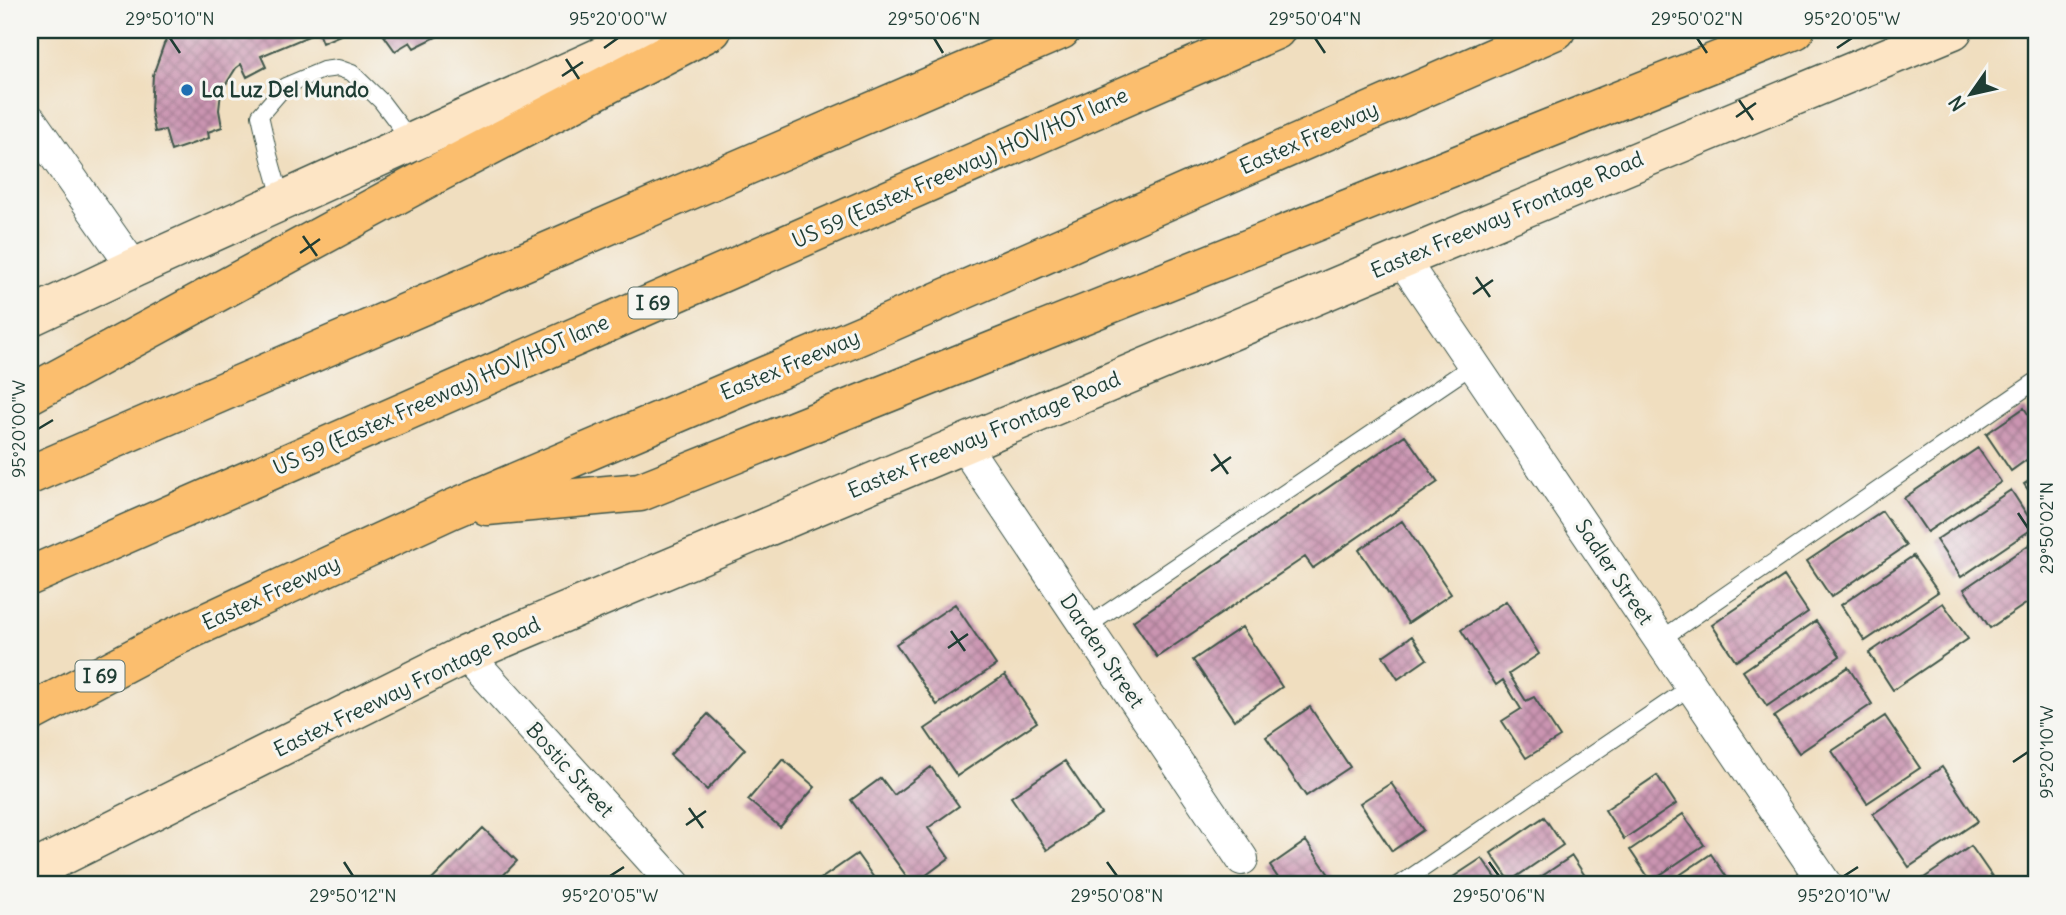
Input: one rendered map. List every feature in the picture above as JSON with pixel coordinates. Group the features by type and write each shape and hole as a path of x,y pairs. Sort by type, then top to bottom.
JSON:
{"highway":[{"path":"30,394 430,177 712,30"},
{"path":"30,475 1061,30"},
{"name":"US 59 (Eastex Freeway) HOV/HOT lane","path":"30,576 1276,30"},
{"name":"Eastex Freeway","path":"30,713 170,639 450,510 875,329 1556,30"},
{"path":"450,510 640,492 1795,30"}],"main road":[{"name":"Eastex Freeway Frontage Road","path":"30,872 466,654 1953,30"},
{"path":"30,317 653,31"}],"street":[{"path":"30,120 134,268"},
{"name":"Sadler Street","path":"1402,259 1826,885"},
{"name":"Darden Street","path":"963,444 1242,859"},
{"name":"Bostic Street","path":"466,654 676,885"}],"lane":[{"path":"282,201 260,115 285,86 323,70 338,68 352,73 386,107 412,142"},
{"path":"1086,627 1474,365"},
{"path":"1660,640 2036,381"},
{"path":"1399,885 1692,686"}],"building":[{"name":"La Luz Del Mundo","path":"172,30 344,30 345,33 322,43 318,32 261,56 266,67 247,77 241,64 221,92 219,110 222,127 208,132 209,138 171,151 165,130 155,132 151,111 153,75"},
{"name":"La Luz Del Mundo","path":"380,30 450,30 414,48 410,42 395,51"},
{"path":"2024,408 2036,426 2036,453 2011,471 1986,434"},
{"path":"1405,435 1438,482 1313,568 1305,557 1157,657 1133,621"},
{"path":"1978,448 2001,482 1927,532 1904,498"},
{"path":"2036,476 2036,501 2024,484"},
{"path":"2011,490 2035,527 1961,577 1936,540"},
{"path":"1882,511 1906,546 1831,597 1807,561"},
{"path":"1402,521 1451,594 1408,623 1359,550"},
{"path":"2036,540 2036,597 1990,628 1964,589"},
{"path":"1913,556 1938,592 1865,641 1841,605"},
{"path":"1784,576 1808,612 1736,661 1712,625"},
{"path":"1506,601 1539,654 1509,674 1526,701 1534,697 1560,737 1526,758 1502,721 1521,709 1503,680 1496,685 1461,630"},
{"path":"1943,603 1968,639 1893,690 1869,653"},
{"path":"955,604 996,665 937,705 896,644"},
{"path":"1816,621 1840,656 1767,706 1743,671"},
{"path":"1242,627 1282,687 1234,720 1193,660"},
{"path":"1412,636 1427,659 1398,679 1383,656"},
{"path":"1848,667 1872,704 1799,753 1774,717"},
{"path":"1005,675 1037,722 957,776 925,729"},
{"path":"1310,707 1350,767 1306,796 1266,737"},
{"path":"708,714 745,749 707,790 670,755"},
{"path":"1885,716 1920,768 1867,803 1832,751"},
{"path":"783,759 815,787 780,827 748,800"},
{"path":"1065,761 1101,814 1047,850 1011,797"},
{"path":"931,767 959,806 928,828 949,858 913,885 851,800 881,778 894,795"},
{"path":"1942,767 1978,821 1909,867 1873,814"},
{"path":"1657,775 1676,804 1624,839 1605,810"},
{"path":"1391,783 1423,830 1392,851 1360,803"},
{"path":"1683,814 1704,845 1651,881 1630,850"},
{"path":"1544,817 1563,845 1510,881 1491,853"},
{"path":"483,828 517,861 494,885 427,885"},
{"path":"1306,841 1336,885 1283,885 1270,866"},
{"path":"1971,846 1998,885 1924,885 1921,880"},
{"path":"857,854 879,885 812,885"},
{"path":"1711,854 1730,882 1725,885 1665,885"},
{"path":"1572,856 1591,885 1529,885"},
{"path":"1482,858 1501,885 1441,885"}],"place":[{"name":"La Luz Del Mundo","path":"187,90"}]}
